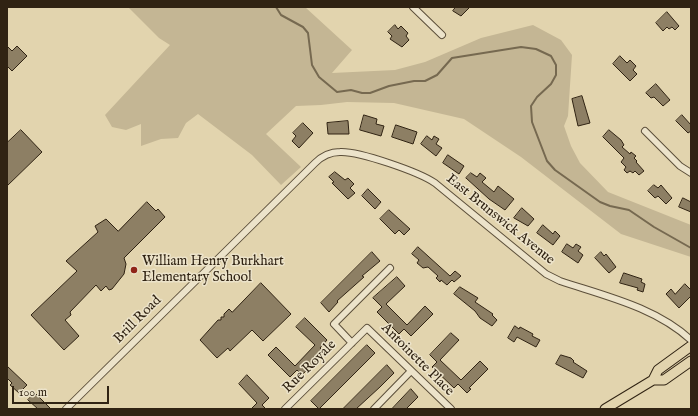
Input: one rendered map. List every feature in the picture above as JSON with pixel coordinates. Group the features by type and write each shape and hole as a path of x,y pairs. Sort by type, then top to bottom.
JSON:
{"main road":[{"path":"653,380 658,370 691,346"},
{"path":"605,409 653,380 664,380 691,361"}],"street":[{"path":"413,7 442,35"},
{"path":"645,131 680,166 691,173"},
{"name":"East Brunswick Avenue","path":"296,181 317,161 336,152 351,153 411,170 435,183 546,274 560,281 651,313 672,325 691,340"},
{"name":"Brill Road","path":"66,409 296,181"},
{"name":"Rue Royale","path":"285,409 352,343 334,324 390,268"},
{"name":"Antoinette Place","path":"352,343 367,328 451,409"},
{"path":"374,409 411,371"}],"shaded area":[{"path":"128,7 305,7 352,50 332,73 395,70 425,62 481,38 533,25 561,40 572,55 568,116 564,126 571,146 580,163 608,192 691,225 691,257 621,234 521,157 464,119 394,103 347,102 296,106 266,134 301,167 281,185 252,155 198,114 186,123 178,138 161,139 141,146 141,124 126,130 112,127 105,115 170,45 159,38"}],"building":[{"path":"456,7 470,7 461,16 453,11"},
{"path":"667,12 679,26 675,30 672,27 669,29 667,27 663,31 656,23"},
{"path":"395,25 398,29 401,26 408,33 406,36 409,40 402,47 390,39 392,36 388,32"},
{"path":"7,46 12,51 17,46 27,56 12,71 7,66"},
{"path":"620,56 627,63 630,60 636,66 633,70 637,74 630,81 613,64"},
{"path":"656,84 670,100 663,106 654,97 651,98 646,93"},
{"path":"582,96 590,123 578,126 572,99"},
{"path":"364,115 377,119 376,124 384,126 381,136 360,130"},
{"path":"682,115 691,125 691,131 688,133 676,121"},
{"path":"348,121 349,134 328,134 327,123"},
{"path":"303,123 313,133 299,148 292,141 296,136 293,133"},
{"path":"396,125 417,132 413,144 392,137"},
{"path":"21,130 42,152 7,186 7,143"},
{"path":"609,130 621,140 624,145 622,147 630,154 631,152 636,156 634,158 637,161 636,162 644,171 639,175 635,171 633,173 630,171 627,173 624,170 626,167 621,162 624,158 603,137"},
{"path":"427,136 432,140 434,136 439,139 436,144 442,148 436,156 421,144"},
{"path":"448,155 464,166 459,174 443,163"},
{"path":"335,172 345,180 348,178 354,184 350,188 355,193 348,199 332,183 334,182 329,177"},
{"path":"471,173 477,177 480,173 486,178 482,182 494,192 498,186 514,199 505,210 489,199 466,178"},
{"path":"654,185 658,188 661,185 672,198 666,204 658,196 655,198 648,191"},
{"path":"368,189 381,202 375,209 362,196"},
{"path":"683,198 691,202 691,212 679,207"},
{"path":"147,202 156,211 158,209 165,217 124,258 126,264 124,274 112,289 109,290 106,286 101,291 96,285 70,312 71,315 65,320 79,336 64,350 31,315 77,271 66,261 98,232 95,226 106,219 118,231"},
{"path":"522,208 534,219 528,226 514,218"},
{"path":"389,210 410,229 404,235 399,230 395,234 380,219"},
{"path":"543,225 553,234 555,231 560,236 553,245 537,233"},
{"path":"567,244 573,248 576,244 581,247 578,251 583,255 578,263 562,252"},
{"path":"418,247 450,276 455,271 461,276 454,282 452,280 447,285 441,280 440,282 436,278 438,276 428,267 423,268 417,263 419,260 412,254"},
{"path":"372,252 380,261 362,276 364,277 337,301 338,302 329,312 321,303"},
{"path":"601,252 604,256 606,254 616,267 609,273 595,258"},
{"path":"624,273 642,279 641,282 645,284 643,292 637,290 638,288 620,283"},
{"path":"397,277 405,286 386,304 407,325 425,306 433,314 411,336 404,329 399,334 377,312 382,307 373,298"},
{"path":"261,283 291,314 263,341 252,330 230,351 228,348 217,358 200,340 218,320 221,320 221,317 224,317 224,314 229,309 232,312"},
{"path":"685,284 691,290 691,296 679,308 666,294 671,289 675,294"},
{"path":"460,287 478,298 475,302 493,314 492,315 497,320 492,326 480,318 475,311 454,294"},
{"path":"305,318 327,340 320,348 324,352 302,375 297,370 290,377 268,355 276,347 295,366 315,345 296,327"},
{"path":"515,326 533,334 532,336 540,340 536,347 517,337 514,342 508,338"},
{"path":"451,333 459,340 440,360 461,380 480,361 488,369 469,388 471,389 467,393 458,384 454,388 432,367 437,362 430,355"},
{"path":"367,345 375,353 319,409 311,401"},
{"path":"561,355 571,358 574,361 573,362 587,371 583,378 556,364"},
{"path":"387,365 394,373 380,387 356,409 343,409"},
{"path":"7,366 27,385 19,393 10,385 12,383 7,378"},
{"path":"247,375 269,398 262,405 266,409 251,409 257,403 239,384"},
{"path":"411,389 418,397 406,409 392,409"},
{"path":"35,393 51,409 38,409 28,400"}],"waterway":[{"path":"276,7 281,15 303,27 308,33 312,65 319,77 337,92 351,90 362,93 370,93 389,86 414,81 425,81 437,75 452,58 521,47 536,49 551,56 556,65 556,75 551,84 537,97 531,106 532,122 547,161 555,170 600,202 629,210 654,227 691,248"}],"place":[{"name":"William Henry Burkhart Elementary School","path":"134,270"}]}
